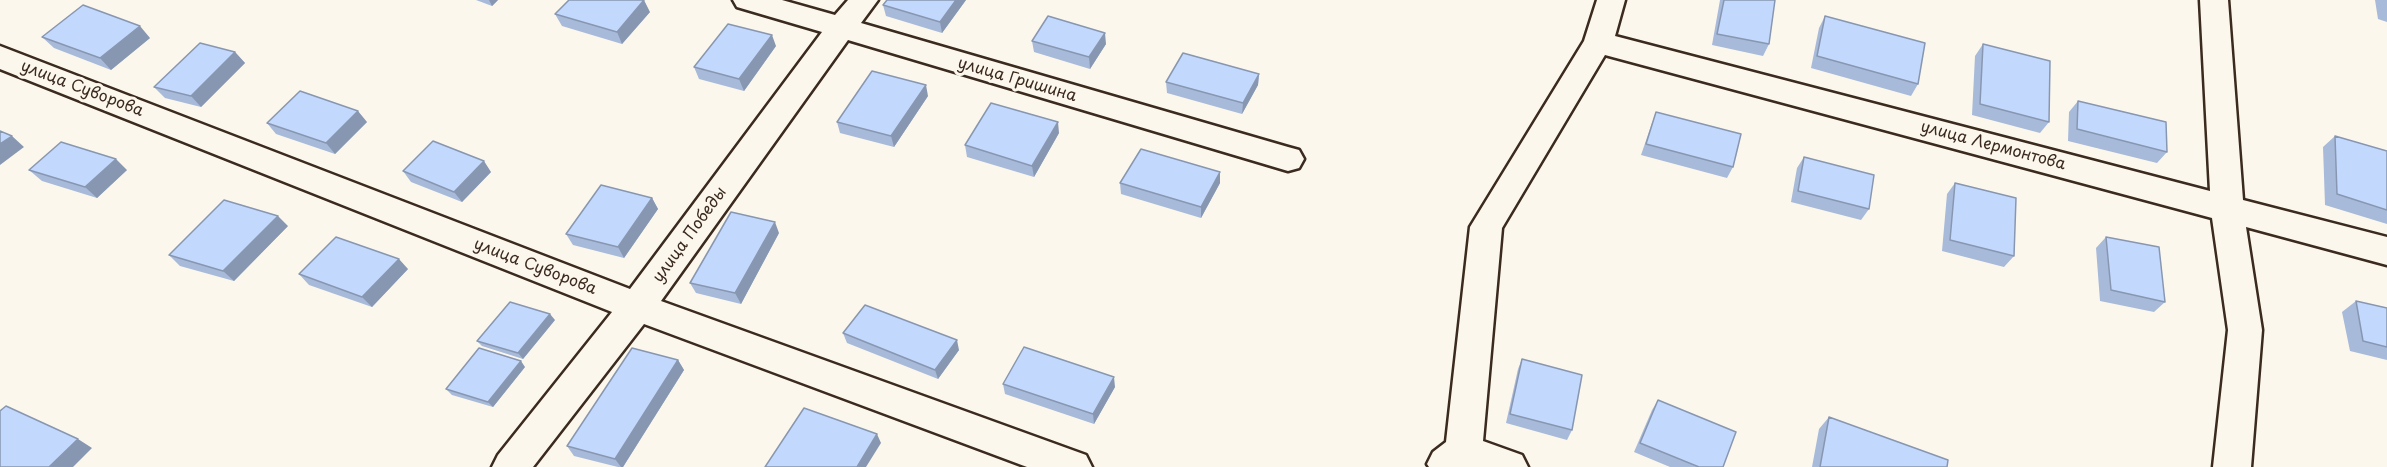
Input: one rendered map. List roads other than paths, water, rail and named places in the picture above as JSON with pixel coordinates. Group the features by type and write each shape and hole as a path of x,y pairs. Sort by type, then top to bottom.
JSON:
{"street":[{"name":"улица Гришина","path":"747,0 1288,159"},
{"name":"улица Победы","path":"511,467 637,308 840,29 864,0"},
{"path":"1509,467 1455,462 1486,227 1598,42 1611,0"},
{"path":"2214,0 2227,208 2245,330 2232,467"},
{"name":"улица Лермонтова","path":"1598,42 2387,251"},
{"name":"улица Суворова","path":"0,57 637,308 1073,467"}]}
